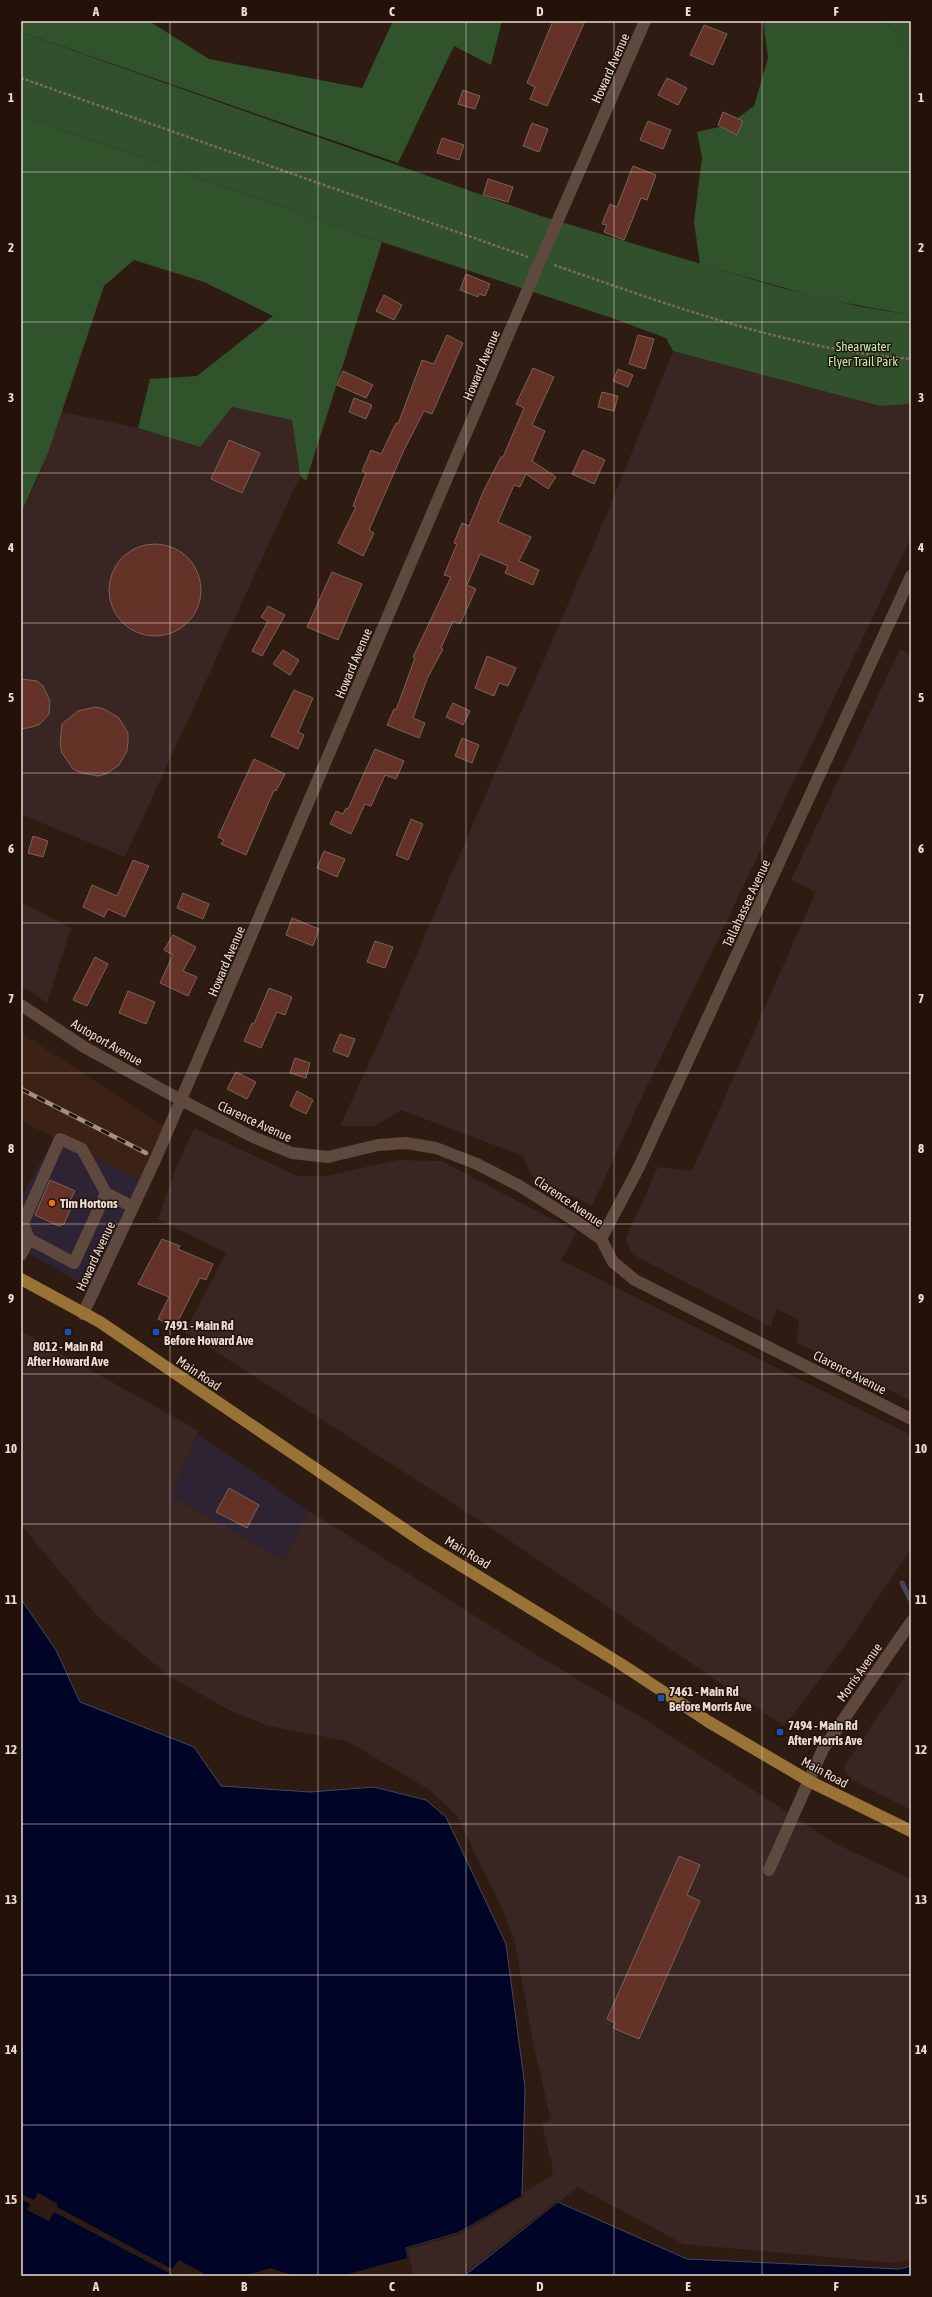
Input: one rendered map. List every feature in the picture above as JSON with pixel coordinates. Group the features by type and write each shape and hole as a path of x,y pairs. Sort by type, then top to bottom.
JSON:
{"main road":[{"name":"Main Road","path":"21,1279 100,1322 426,1544 621,1664 709,1722 809,1781 911,1831"}],"street":[{"name":"Howard Avenue","path":"83,1314 181,1100 540,261 645,21"},
{"name":"Tallahassee Avenue","path":"601,1239 639,1167 911,576"},
{"name":"Autoport Avenue","path":"21,1005 84,1046 181,1100"},
{"name":"Clarence Avenue","path":"181,1100 254,1137 292,1154 328,1157 378,1145 398,1143 417,1143 443,1150 518,1185 574,1220 601,1239 613,1262 635,1280 911,1418"},
{"path":"106,1193 74,1263 29,1239 23,1223 60,1139 82,1149 106,1193 133,1207"},
{"path":"21,1255 29,1239"},
{"name":"Morris Avenue","path":"769,1870 823,1749 911,1622"}],"path":[{"path":"21,78 540,261 663,302 794,342 843,352 911,359"}],"shaded area":[{"path":"673,351 880,406 911,404 911,538 638,1105 592,1206 532,1176 523,1156 401,1110 375,1126 340,1126 378,1044 606,516"},
{"path":"232,406 292,420 300,476 125,857 22,815 21,817 21,513 39,476 62,412 138,428 200,447"},
{"path":"900,649 911,655 911,1401 796,1342 799,1320 777,1309 771,1327 632,1254 626,1238 658,1167 692,1171 816,892 791,880"},
{"path":"21,902 71,928 47,1003 21,985"},
{"path":"21,1033 169,1129 142,1181 21,1121"},
{"path":"194,1128 298,1176 326,1176 398,1160 441,1161 577,1232 561,1260 911,1435 911,1549 844,1648 784,1726 482,1522 185,1332 226,1253 158,1219 175,1170"},
{"path":"54,1138 142,1181 91,1289 21,1249 21,1198"},
{"path":"21,1331 199,1431 171,1496 284,1560 308,1510 530,1651 654,1725 834,1843 911,1879 911,2260 894,2263 683,2244 578,2187 464,2276 341,2276 406,2248 458,2233 554,2174 552,2172 552,2165 542,2123 551,2120 534,2047 514,1938 501,1906 457,1816 430,1790 347,1741 269,1726 233,1712 170,1677 97,1616 21,1525"},
{"path":"198,1434 308,1510 284,1560 171,1496"},
{"path":"911,1667 911,1810 852,1780 843,1768"}],"green space":[{"path":"21,21 149,21 209,59 362,88 393,21 502,21 491,65 454,46 398,163 21,32"},
{"path":"763,21 880,21 889,25 911,52 911,315 824,299 700,264 694,222 702,157 697,132 728,125 754,106 768,58"},
{"path":"880,21 911,21 911,52 889,25"},
{"name":"Shearwater Flyer Trail Park","path":"21,32 541,216 778,287 857,306 911,315 911,404 880,406 673,351 666,338 609,317 382,242 21,115"},
{"path":"21,115 382,242 306,481 300,476 292,420 232,407 200,447 138,428 150,379 197,376 273,316 204,282 134,260 104,286 48,453 21,513"}],"water":[{"path":"21,1599 56,1650 80,1702 194,1747 221,1786 310,1792 374,1787 426,1800 446,1817 506,1944 525,2087 522,2196 458,2233 406,2248 411,2276 21,2276"},
{"path":"558,2202 687,2259 899,2269 911,2266 911,2276 464,2276"}],"pier":[{"path":"38,2193 58,2204 57,2207 172,2269 179,2260 208,2276 170,2276 169,2273 54,2212 49,2221 27,2210 30,2204 21,2199 21,2194 34,2200"},
{"path":"524,2194 523,2197 459,2235 408,2249 413,2276 341,2276 407,2258 406,2248 458,2233"},
{"path":"557,2201 560,2201 462,2276 463,2274"},
{"path":"270,2268 295,2276 244,2276"}],"building":[{"path":"553,21 585,21 547,106 530,99 535,87 527,83"},
{"path":"704,25 727,34 713,65 690,55"},
{"path":"667,78 687,88 678,105 658,95"},
{"path":"463,90 480,96 475,109 458,104"},
{"path":"723,112 743,121 737,135 718,125"},
{"path":"648,121 671,130 663,149 640,140"},
{"path":"532,123 548,129 539,152 523,146"},
{"path":"442,138 464,145 459,160 437,153"},
{"path":"633,166 656,175 647,200 641,198 624,240 604,232 607,225 602,224 610,204 617,207"},
{"path":"488,179 513,187 508,202 483,195"},
{"path":"466,274 490,284 485,296 479,294 478,297 460,290"},
{"path":"384,295 402,305 394,320 376,311"},
{"path":"447,335 463,343 432,414 424,411 404,450 369,530 374,533 363,556 338,543 356,507 353,506 366,473 362,471 371,450 381,454 396,423 398,424 422,360 434,364"},
{"path":"638,335 654,339 645,369 629,364"},
{"path":"533,368 554,377 532,425 545,431 532,461 556,477 548,489 526,474 520,487 514,485 498,522 531,537 519,561 539,570 533,585 505,573 508,566 480,554 467,585 476,589 460,624 453,621 441,648 443,649 427,679 413,718 425,723 419,738 387,725 394,709 396,710 415,658 413,657 451,577 444,575 457,544 454,543 462,523 469,526 484,490 501,457 503,457 524,408 516,404"},
{"path":"618,369 633,375 628,387 613,381"},
{"path":"343,371 373,385 366,398 337,385"},
{"path":"602,392 618,396 614,411 598,407"},
{"path":"354,398 372,405 366,419 349,412"},
{"path":"229,440 260,453 242,493 211,479"},
{"path":"583,450 605,460 594,484 572,474"},
{"path":"155,544 173,548 187,558 197,572 201,590 197,608 187,622 173,632 155,636 137,632 123,622 113,608 109,590 113,572 123,558 137,548"},
{"path":"332,572 362,584 338,640 307,627"},
{"path":"268,606 285,615 262,656 252,651 268,621 261,617"},
{"path":"283,650 299,660 290,675 273,664"},
{"path":"487,656 516,668 508,686 499,683 494,696 475,688"},
{"path":"21,679 37,681 43,686 50,701 49,714 40,724 21,729"},
{"path":"294,690 313,698 298,732 304,735 298,749 271,736"},
{"path":"453,703 470,711 463,725 446,717"},
{"path":"95,707 104,709 119,718 128,733 127,751 119,765 106,774 98,776 82,773 73,769 62,753 60,744 62,724 78,711"},
{"path":"462,738 479,745 472,763 455,756"},
{"path":"375,749 404,761 396,779 385,775 371,806 365,804 351,834 330,824 336,811 343,814 346,808 348,809"},
{"path":"254,759 285,774 276,791 274,790 246,855 221,844 224,840 218,837"},
{"path":"411,819 423,824 408,860 396,855"},
{"path":"33,836 48,841 43,857 28,853"},
{"path":"324,851 345,859 337,877 317,868"},
{"path":"133,860 149,866 125,917 108,909 104,917 83,907 92,885 117,896"},
{"path":"183,893 209,904 203,919 177,908"},
{"path":"292,918 319,929 313,946 286,935"},
{"path":"173,935 196,947 183,971 197,977 188,996 160,983 173,955 164,950"},
{"path":"375,941 393,947 385,968 367,962"},
{"path":"95,957 108,964 87,1006 73,1000"},
{"path":"269,988 292,997 285,1015 277,1012 261,1048 244,1041 252,1023 254,1024"},
{"path":"128,991 155,1002 146,1024 119,1013"},
{"path":"340,1034 355,1039 348,1057 333,1051"},
{"path":"295,1058 310,1063 306,1078 290,1073"},
{"path":"236,1072 256,1082 247,1099 227,1089"},
{"path":"297,1091 313,1100 306,1114 290,1106"},
{"name":"Tim Hortons","path":"50,1180 75,1191 70,1201 72,1206 64,1224 59,1226 35,1215"},
{"path":"162,1239 180,1246 178,1249 213,1264 206,1280 200,1278 175,1327 158,1319 169,1297 138,1284"},
{"path":"229,1488 259,1505 247,1528 216,1512"},
{"path":"679,1856 700,1865 687,1895 700,1901 639,2039 613,2028 615,2023 607,2019"}],"waterway":[{"path":"902,1583 910,1599"}],"railway":[{"path":"21,1089 146,1153"}],"place":[{"name":"Tim Hortons","path":"52,1203"},
{"name":"8012 - Main Rd After Howard Ave","path":"68,1332"},
{"name":"7491 - Main Rd Before Howard Ave","path":"156,1332"},
{"name":"7461 - Main Rd Before Morris Ave","path":"661,1698"},
{"name":"7494 - Main Rd After Morris Ave","path":"780,1732"}]}
